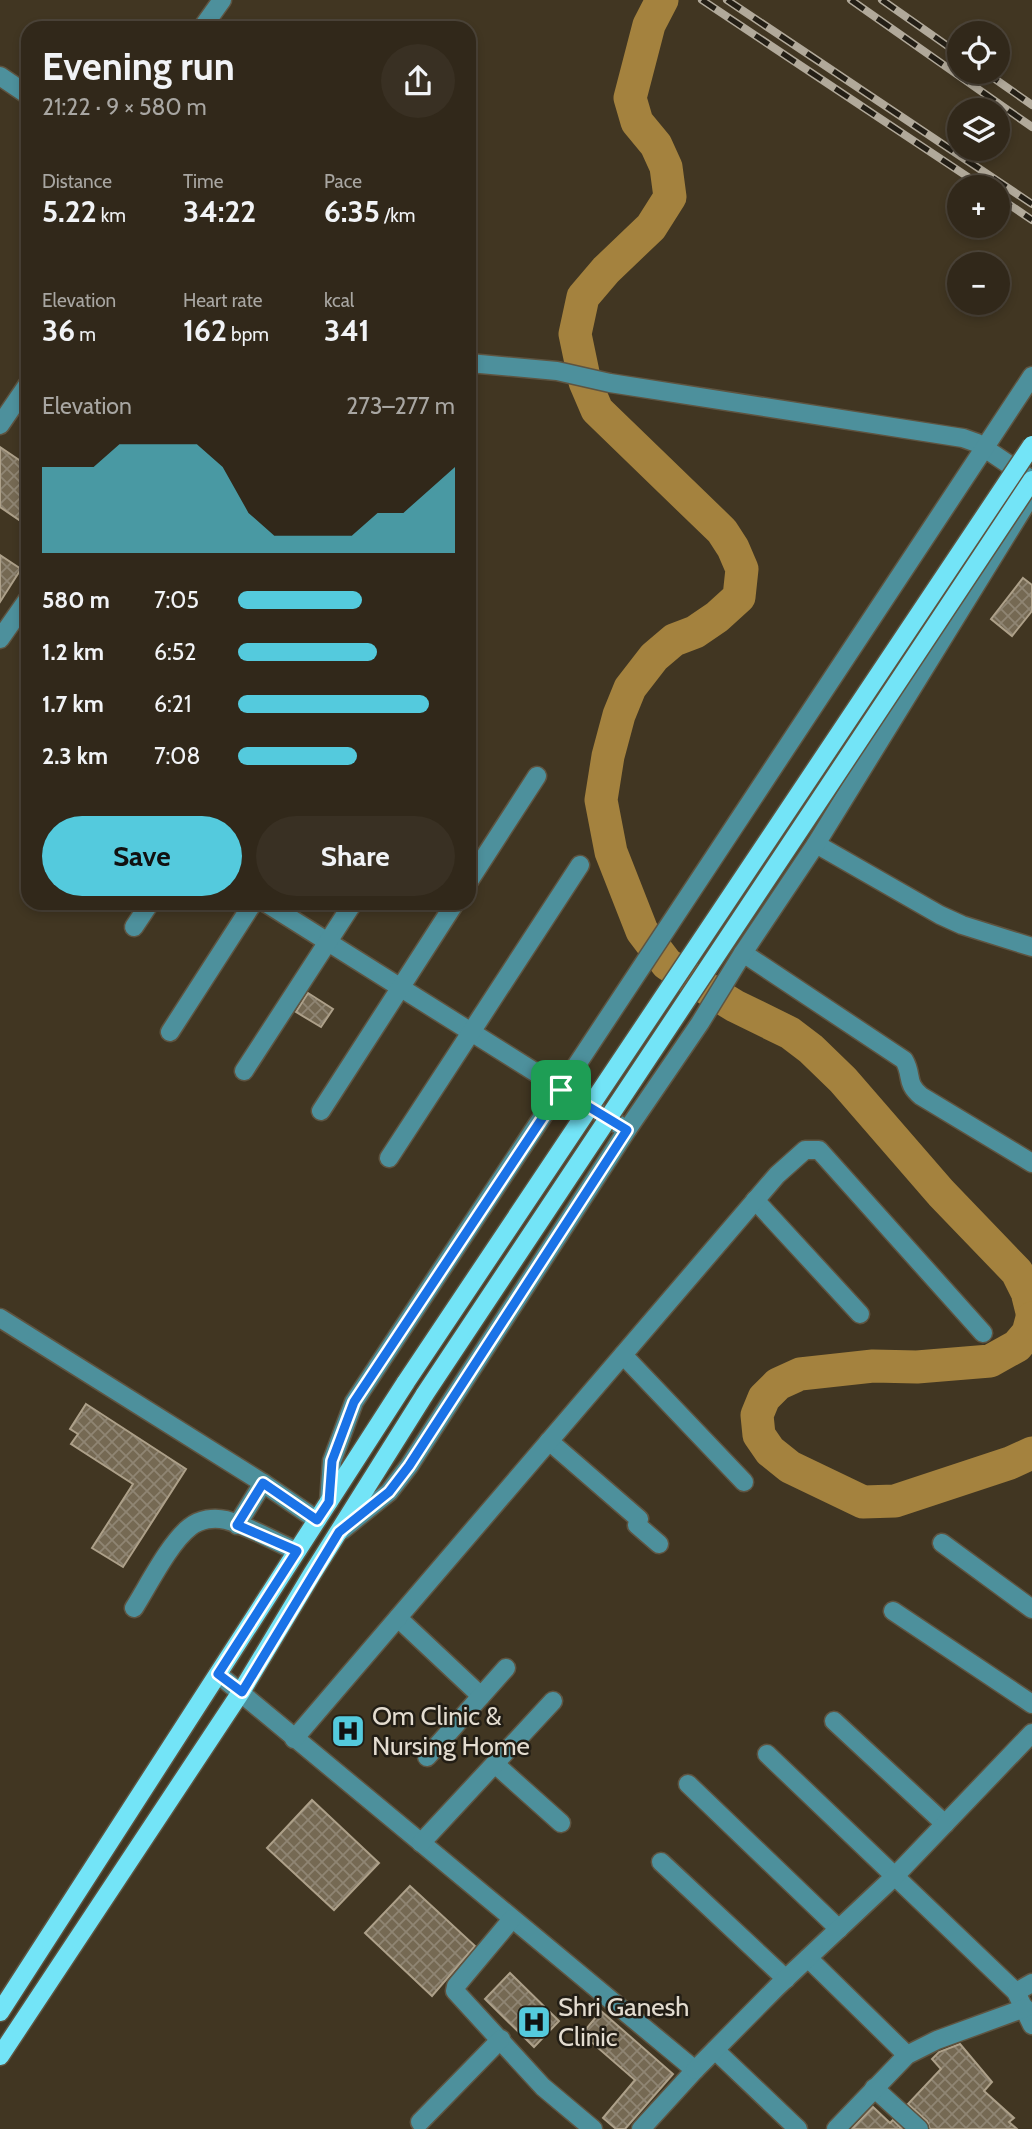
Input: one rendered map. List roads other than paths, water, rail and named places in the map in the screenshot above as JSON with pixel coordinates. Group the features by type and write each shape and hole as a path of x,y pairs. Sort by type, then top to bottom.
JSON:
{"main road":[{"path":"0,2012 406,1382 1032,445"},
{"path":"0,2056 242,1692 425,1394 1032,480"}],"street":[{"path":"207,21 222,0"},
{"path":"0,76 21,90"},
{"path":"476,364 557,371 610,383 964,438 984,447 1032,480"},
{"path":"329,1502 332,1461 354,1402 1032,376"},
{"path":"0,425 21,394"},
{"path":"339,1532 389,1492 409,1466 816,844 1032,494"},
{"path":"0,639 21,608"},
{"path":"476,870 537,776"},
{"path":"816,844 940,915 962,925 1032,947"},
{"path":"389,1158 580,866"},
{"path":"134,927 145,910"},
{"path":"170,1032 248,910"},
{"path":"277,910 627,1130"},
{"path":"244,1071 348,910"},
{"path":"321,1111 450,910"},
{"path":"741,956 904,1060 908,1082 921,1096 1032,1163"},
{"path":"294,1739 755,1200 777,1175 806,1150 819,1150 983,1333"},
{"path":"755,1200 860,1314"},
{"path":"0,1318 263,1483 317,1520"},
{"path":"623,1355 744,1482"},
{"path":"549,1441 639,1519 636,1525 659,1544"},
{"path":"237,1525 263,1483"},
{"path":"134,1608 177,1540 188,1528 209,1518 227,1520 297,1551"},
{"path":"942,1543 1032,1609"},
{"path":"893,1611 1032,1704"},
{"path":"398,1618 481,1696"},
{"path":"427,1757 506,1668"},
{"path":"218,1674 695,2070"},
{"path":"421,1843 553,1701"},
{"path":"834,1721 945,1824"},
{"path":"641,2129 695,2070 786,1979 895,1877 945,1824 1028,1746"},
{"path":"766,1754 895,1877 1024,1988 1025,2008 1032,2025"},
{"path":"495,1764 561,1823"},
{"path":"688,1784 839,1929"},
{"path":"661,1862 786,1979"},
{"path":"512,1919 455,1988 543,2087 593,2129"},
{"path":"808,1958 907,2055"},
{"path":"836,2129 907,2055 937,2040 1025,2008"},
{"path":"420,2122 501,2039"},
{"path":"715,2050 798,2129"},
{"path":"874,2088 919,2129"}],"waterway":[{"path":"662,0 649,25 630,98 637,122 656,145 666,167 670,197 651,227 606,270 583,297 575,334 585,382 597,410 722,531 742,569 739,597 695,632 674,640 654,657 630,688 619,715 608,756 601,800 611,852 642,931 667,964 735,1006 790,1033 811,1049 843,1080 941,1193 1017,1272 1027,1292 1032,1312"},
{"path":"1032,1318 1028,1333 1017,1346 990,1361 917,1367 873,1366 800,1374 778,1384 764,1398 757,1415 759,1435 770,1451 790,1467 863,1502 895,1501 1010,1463 1032,1453"}],"railway":[{"path":"702,0 965,175"},
{"path":"727,0 1032,204"},
{"path":"851,0 1032,127"},
{"path":"882,0 947,46"},
{"path":"1002,84 1032,105"},
{"path":"1010,205 1032,220"}],"place":[{"name":"Om Clinic & Nursing Home","path":"348,1731"},
{"name":"Shri Ganesh Clinic","path":"534,2022"}]}
